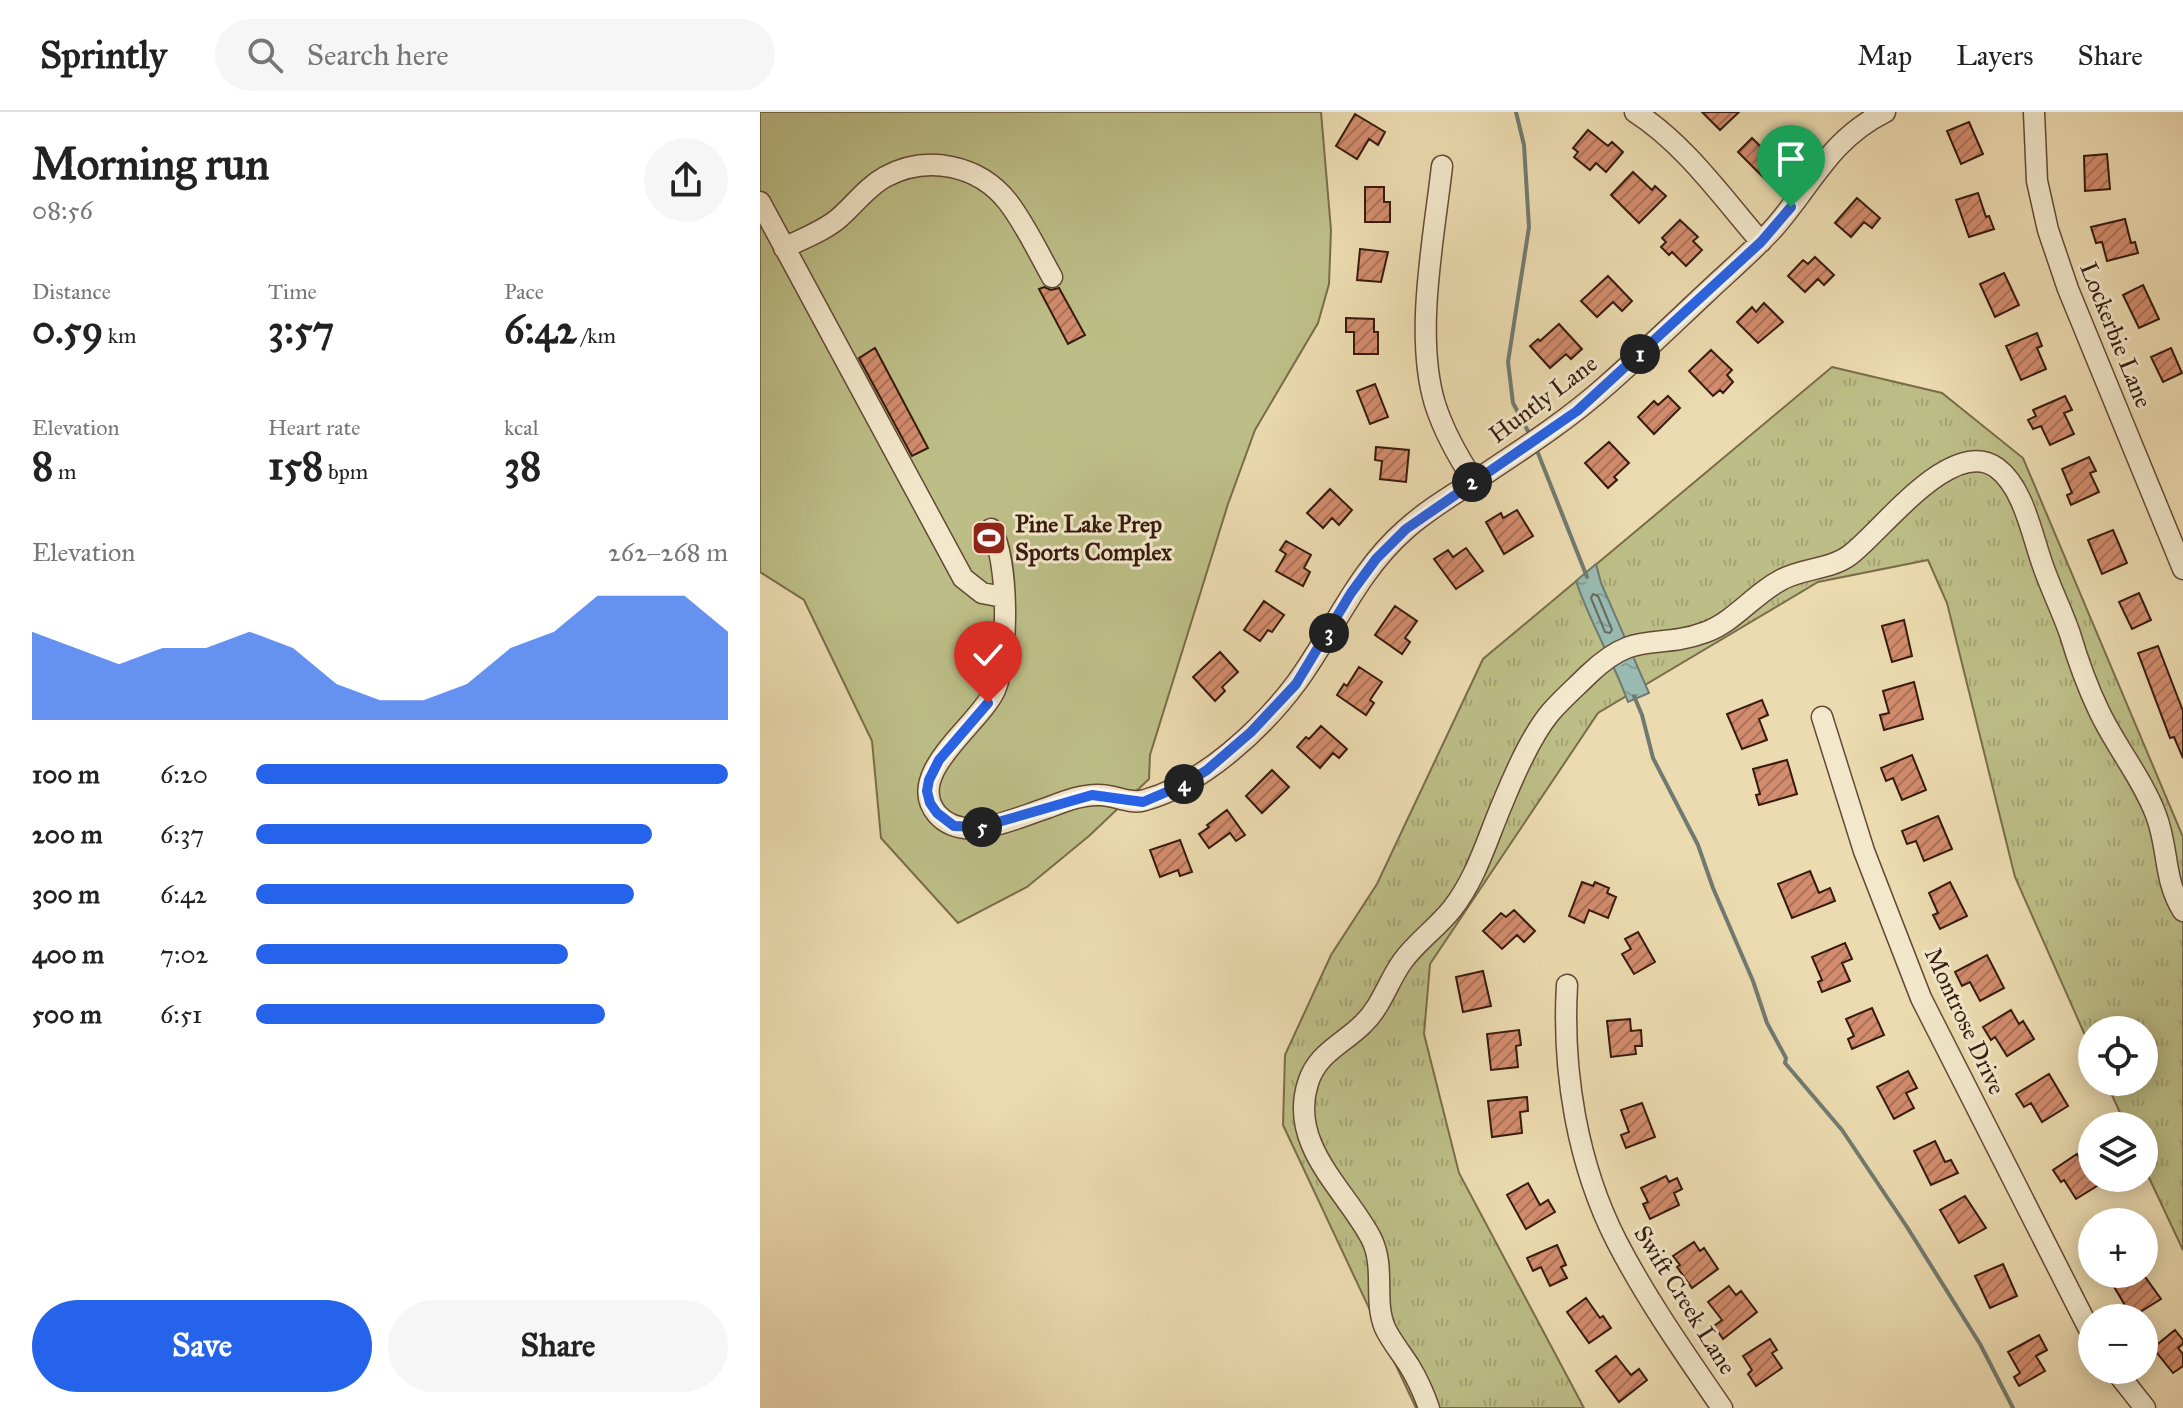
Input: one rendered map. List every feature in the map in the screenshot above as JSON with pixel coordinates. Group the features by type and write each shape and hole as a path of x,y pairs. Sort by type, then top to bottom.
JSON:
{"street":[{"path":"1635,112 1685,155 1761,242"},
{"name":"Huntly Lane","path":"1003,597 1003,664 988,703 939,760 929,780 927,791 937,813 954,826 981,827 1092,795 1143,802 1207,770 1251,732 1296,684 1351,593 1376,559 1406,529 1577,411 1761,242 1791,207 1821,163 1869,120 1885,112"},
{"name":"Lockerbie Lane","path":"2034,112 2037,181 2053,244 2068,289 2183,569"},
{"path":"784,248 836,221 885,177 905,169 948,166 972,173 992,185 1009,203 1052,277"},
{"path":"1442,166 1427,314 1427,363 1435,404 1454,452 1474,481"},
{"path":"760,202 963,578 982,593 1003,597 1000,552 991,529"},
{"path":"1429,1408 1414,1373 1385,1328 1378,1258 1371,1237 1328,1176 1314,1149 1304,1106 1308,1082 1318,1062 1333,1046 1363,1025 1377,1008 1400,964 1415,946 1450,913 1480,861 1504,800 1548,715 1607,657 1629,645 1692,636 1711,630 1785,577 1828,566 1849,556 1882,524 1951,467 1969,461 1984,461 2008,479 2019,500 2079,667 2109,731 2151,801 2160,827 2169,884 2183,911"},
{"name":"Montrose Drive","path":"1822,717 1864,851 1921,998 2078,1307"},
{"name":"Swift Creek Lane","path":"1567,985 1565,1026 1575,1115 1596,1190 1615,1238 1635,1275 1722,1408"},
{"path":"2126,1384 2145,1408"}],"green space":[{"name":"Pine Lake Prep Sports Complex","path":"760,112 1321,112 1331,230 1329,284 1318,323 1255,430 1228,504 1150,755 1149,779 1089,836 1027,887 958,923 881,838 872,741 804,600 760,572"},
{"path":"1832,367 1942,393 2023,458 2183,837 2183,1250 2156,1192 2158,1112 2120,1112 2112,1096 2158,1096 2158,1016 2078,1016 2078,1019 2015,877 1947,603 1928,560 1818,582 1598,713 1430,964 1424,1034 1459,1173 1584,1408 1416,1408 1283,1125 1285,1055 1331,955 1377,884 1483,659"}],"water":[{"path":"1596,564 1601,583 1649,693 1628,702 1576,581"}],"building":[{"path":"1702,112 1739,112 1720,130"},
{"path":"1355,114 1385,132 1378,145 1369,139 1357,159 1336,146"},
{"path":"1969,122 1983,154 1961,164 1947,131"},
{"path":"1588,130 1608,146 1612,142 1623,152 1606,172 1596,163 1590,170 1574,157 1578,152 1573,148"},
{"path":"1752,138 1780,166 1766,180 1738,152"},
{"path":"2107,154 2110,189 2085,191 2084,156"},
{"path":"1633,172 1652,190 1655,186 1666,196 1639,223 1611,195"},
{"path":"1365,187 1384,187 1384,202 1390,202 1390,222 1365,222"},
{"path":"1978,193 1986,217 1989,216 1994,229 1969,237 1956,200"},
{"path":"1857,198 1880,218 1872,228 1864,222 1851,237 1835,223"},
{"path":"2125,219 2131,243 2135,242 2138,253 2107,261 2102,242 2096,243 2091,227"},
{"path":"1680,220 1698,237 1693,241 1702,250 1686,266 1672,252 1669,255 1661,247 1666,242 1662,238"},
{"path":"1360,249 1388,252 1381,282 1357,280"},
{"path":"1815,257 1834,275 1824,285 1818,279 1805,292 1788,276 1803,260 1808,264"},
{"path":"2004,273 2019,305 1995,317 1980,284"},
{"path":"1608,276 1632,301 1622,311 1613,302 1597,317 1581,301"},
{"path":"2143,285 2159,319 2139,328 2123,295"},
{"path":"1044,287 1051,290 1059,288 1085,335 1068,344 1039,289"},
{"path":"1764,303 1783,322 1758,343 1737,322 1752,307 1756,312"},
{"path":"1346,318 1374,319 1374,332 1378,332 1378,354 1354,354 1354,332 1346,332"},
{"path":"1559,324 1582,349 1571,359 1566,354 1550,368 1530,346"},
{"path":"2037,333 2042,346 2037,348 2046,369 2021,380 2006,346"},
{"path":"875,348 928,448 912,456 859,358"},
{"path":"2171,348 2182,373 2163,382 2151,357"},
{"path":"1711,350 1732,370 1727,375 1733,382 1723,393 1720,390 1713,396 1689,371"},
{"path":"1375,384 1388,417 1370,424 1357,391"},
{"path":"1668,396 1680,408 1654,434 1638,417 1654,401 1658,405"},
{"path":"2065,396 2072,410 2064,413 2074,434 2050,445 2041,426 2033,429 2028,420 2036,416 2033,410"},
{"path":"1609,442 1629,463 1614,477 1617,480 1608,488 1585,463"},
{"path":"1376,447 1409,450 1406,482 1380,479 1382,461 1375,460"},
{"path":"2089,457 2096,471 2090,473 2099,492 2071,505 2067,495 2072,493 2062,469"},
{"path":"1330,489 1352,510 1339,525 1332,518 1323,528 1307,513"},
{"path":"1517,510 1533,536 1504,554 1486,522 1501,513 1503,518"},
{"path":"2113,530 2127,563 2102,574 2088,540"},
{"path":"1286,541 1311,555 1304,568 1310,572 1303,586 1276,571 1286,554 1280,550"},
{"path":"1466,548 1483,571 1456,589 1434,559 1448,550 1453,557"},
{"path":"2139,593 2151,620 2132,629 2119,602"},
{"path":"1264,601 1284,615 1272,632 1268,630 1260,641 1244,630"},
{"path":"1395,606 1417,621 1405,638 1410,642 1402,654 1375,635"},
{"path":"1904,620 1912,656 1892,662 1882,626"},
{"path":"2158,646 2183,711 2183,758 2174,737 2170,738 2138,653"},
{"path":"1220,652 1238,672 1222,687 1225,691 1215,701 1193,677"},
{"path":"1359,667 1382,682 1370,700 1374,703 1366,715 1337,695"},
{"path":"1914,682 1923,719 1884,730 1880,715 1889,713 1883,691"},
{"path":"1762,700 1768,715 1759,719 1767,740 1742,749 1727,714"},
{"path":"1321,726 1347,749 1339,758 1333,753 1320,768 1297,747"},
{"path":"1912,755 1926,790 1902,800 1893,778 1886,781 1881,768"},
{"path":"1787,760 1797,794 1759,805 1756,795 1760,794 1753,769"},
{"path":"1272,770 1289,787 1262,813 1246,796"},
{"path":"1227,810 1245,835 1236,841 1230,833 1209,848 1199,834"},
{"path":"1938,816 1952,849 1924,861 1916,841 1907,844 1902,831"},
{"path":"1180,840 1192,872 1180,876 1178,870 1160,877 1150,850"},
{"path":"1810,871 1819,893 1830,888 1835,901 1792,918 1778,884"},
{"path":"1582,882 1593,886 1595,882 1609,888 1607,893 1616,897 1608,918 1589,910 1584,923 1569,916"},
{"path":"1950,882 1967,916 1940,929 1933,915 1938,913 1929,893"},
{"path":"1514,910 1535,931 1524,942 1517,935 1502,949 1483,931 1501,913 1506,917"},
{"path":"1638,932 1655,962 1634,974 1622,954 1631,949 1625,939"},
{"path":"1845,943 1852,959 1842,963 1850,981 1822,992 1818,982 1822,980 1812,957"},
{"path":"1987,955 2004,988 1980,1001 1970,982 1962,986 1955,972"},
{"path":"1483,971 1491,1006 1463,1012 1456,977"},
{"path":"1872,1008 1884,1035 1852,1049 1848,1039 1854,1036 1846,1019"},
{"path":"2011,1010 2019,1024 2023,1021 2034,1039 2007,1056 1995,1037 1991,1040 1983,1027"},
{"path":"1630,1019 1631,1031 1641,1030 1642,1046 1635,1046 1636,1054 1611,1057 1607,1021"},
{"path":"1519,1030 1521,1045 1516,1046 1518,1067 1491,1070 1487,1034"},
{"path":"1908,1071 1917,1088 1906,1093 1914,1108 1894,1119 1877,1087"},
{"path":"2049,1074 2068,1106 2042,1122 2031,1103 2024,1107 2016,1094"},
{"path":"1527,1097 1528,1111 1520,1112 1522,1133 1492,1137 1488,1101"},
{"path":"1642,1103 1655,1137 1626,1148 1621,1135 1629,1132 1621,1110"},
{"path":"1935,1141 1945,1162 1951,1160 1958,1173 1931,1185 1914,1151"},
{"path":"2077,1154 2078,1192 2087,1192 2076,1199 2064,1180 2061,1182 2053,1170"},
{"path":"1666,1176 1669,1182 1677,1178 1682,1189 1674,1193 1679,1205 1650,1219 1643,1204 1648,1202 1641,1188"},
{"path":"1528,1183 1540,1205 1548,1200 1555,1212 1526,1229 1507,1195"},
{"path":"1965,1196 1986,1228 1959,1243 1940,1210"},
{"path":"1694,1242 1700,1251 1704,1248 1718,1269 1692,1288 1673,1256"},
{"path":"1557,1245 1566,1265 1561,1267 1567,1278 1550,1286 1541,1267 1533,1271 1527,1258"},
{"path":"2003,1264 2017,1296 1990,1308 1975,1276"},
{"path":"1729,1286 1736,1295 1741,1291 1757,1312 1723,1339 1714,1326 1722,1320 1708,1302"},
{"path":"2115,1288 2153,1288 2161,1299 2153,1304 2124,1304"},
{"path":"1586,1298 1611,1328 1589,1343 1567,1312"},
{"path":"2175,1330 2183,1340 2178,1348 2183,1354 2183,1366 2173,1373 2158,1354 2158,1344"},
{"path":"2039,1335 2047,1350 2036,1356 2045,1371 2019,1386 2014,1377 2020,1373 2008,1352"},
{"path":"1770,1339 1777,1350 1772,1353 1782,1368 1756,1386 1748,1374 1752,1370 1743,1356"},
{"path":"1616,1356 1631,1375 1639,1369 1647,1380 1619,1402 1596,1371"}],"waterway":[{"path":"1516,112 1524,145 1529,227 1508,362 1513,403 1531,437"},
{"path":"1536,448 1587,577"},
{"path":"1634,696 1653,758 1698,845 1767,1023 1786,1058 1785,1063 1842,1130 1907,1227 1980,1344 2013,1408"}],"place":[{"name":"Pine Lake Prep Sports Complex","path":"989,538"}],"route":[{"path":"988,703 939,760 929,780 927,791 930,803 946,822 954,826 981,827 1092,795 1143,802 1185,784 1207,770 1251,732 1296,684 1351,593 1376,559 1406,529 1577,411 1761,242 1791,207"}]}
